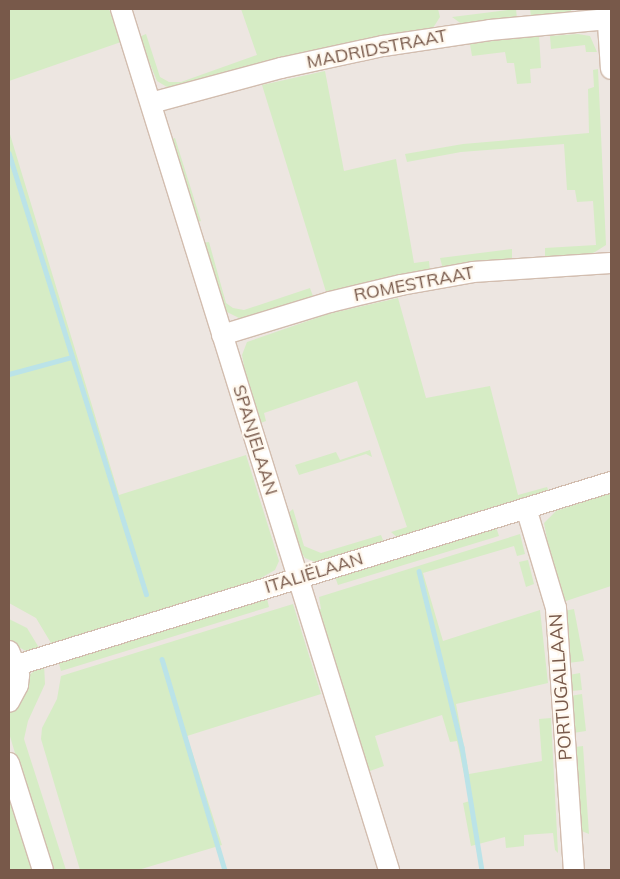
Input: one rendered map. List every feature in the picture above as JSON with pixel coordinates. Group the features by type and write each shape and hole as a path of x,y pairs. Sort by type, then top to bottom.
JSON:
{"street":[{"name":"SPANJELAAN","path":"121,9 389,870"},
{"name":"MADRIDSTRAAT","path":"151,103 281,68 383,46 607,14"},
{"path":"607,14 611,69"},
{"name":"ROMESTRAAT","path":"222,335 330,302 401,285 473,272 611,263"},
{"name":"ITALIËLAAN","path":"13,658 297,579 611,482"},
{"name":"PORTUGALLAAN","path":"526,508 556,608 574,870"},
{"path":"9,702 18,685 13,658"},
{"path":"9,763 43,870"}],"shaded area":[{"path":"9,9 607,9 611,74 611,870 9,870"}],"green space":[{"path":"9,9 109,9 121,42 9,81"},
{"path":"241,9 438,9 440,17 431,31 179,87 167,87 157,81 139,37 146,34 160,77 169,82 181,82 257,55"},
{"path":"516,9 517,19 463,25 452,17"},
{"path":"530,9 576,9 571,10 571,14 531,17"},
{"path":"578,34 590,36 597,52 586,52 585,45 551,49 550,36"},
{"path":"539,35 541,68 530,69 531,83 517,84 514,63 507,63 505,52 472,56 470,44"},
{"path":"598,69 606,245 595,252 586,256 545,257 545,248 596,245 593,201 577,202 575,190 567,190 564,144 461,152 407,162 405,154 463,144 589,133 588,89 594,87 593,70"},
{"path":"325,71 344,171 396,159 414,263 429,261 430,271 327,295 262,85"},
{"path":"9,131 119,495 246,455 279,561 275,570 261,578 262,583 54,648 36,618 9,603"},
{"path":"175,138 201,221 196,223 171,139"},
{"path":"209,242 226,303 233,308 244,310 310,288 314,299 241,319 227,312 220,305 202,243"},
{"path":"512,249 512,261 443,269 440,258"},
{"path":"398,298 426,398 490,386 518,495 547,487 550,494 399,539 391,532 407,527 357,381 264,413 266,421 260,423 241,368 244,366 242,355 247,342 328,314"},
{"path":"370,450 372,457 366,454 299,475 295,465 336,452 340,460"},
{"path":"611,493 611,586 563,602 543,539 547,539 544,523 556,511"},
{"path":"293,509 304,546 321,553 381,535 383,540 380,544 332,560 315,562 305,558 299,549 287,514"},
{"path":"495,524 499,536 338,585 334,574"},
{"path":"520,534 525,554 517,556 514,546 423,573 443,641 540,610 548,683 456,704 469,774 542,761 539,719 551,718 558,853 555,850 553,833 524,835 524,846 506,848 505,837 471,846 463,803 470,801 457,741 450,742 442,715 375,736 384,766 367,772 317,610 321,609 319,597"},
{"path":"528,560 534,584 526,587 519,562"},
{"path":"266,595 269,607 61,671 58,660"},
{"path":"293,604 321,694 187,736 222,845 138,870 80,870 41,739 42,728 57,699 61,676"},
{"path":"574,609 584,661 568,663 564,611"},
{"path":"9,619 27,628 41,651 26,651 9,642"},
{"path":"44,664 45,684 28,721 24,739 66,870 50,870 9,733 9,715 29,675"},
{"path":"580,673 582,690 571,691 569,675"},
{"path":"582,694 586,731 573,733 570,696"},
{"path":"583,746 589,834 579,830 575,747"},
{"path":"9,785 36,870 10,870"}],"waterway":[{"path":"9,153 146,594"},
{"path":"9,374 72,357"},
{"path":"419,571 462,747 482,870"},
{"path":"162,659 225,870"}]}
